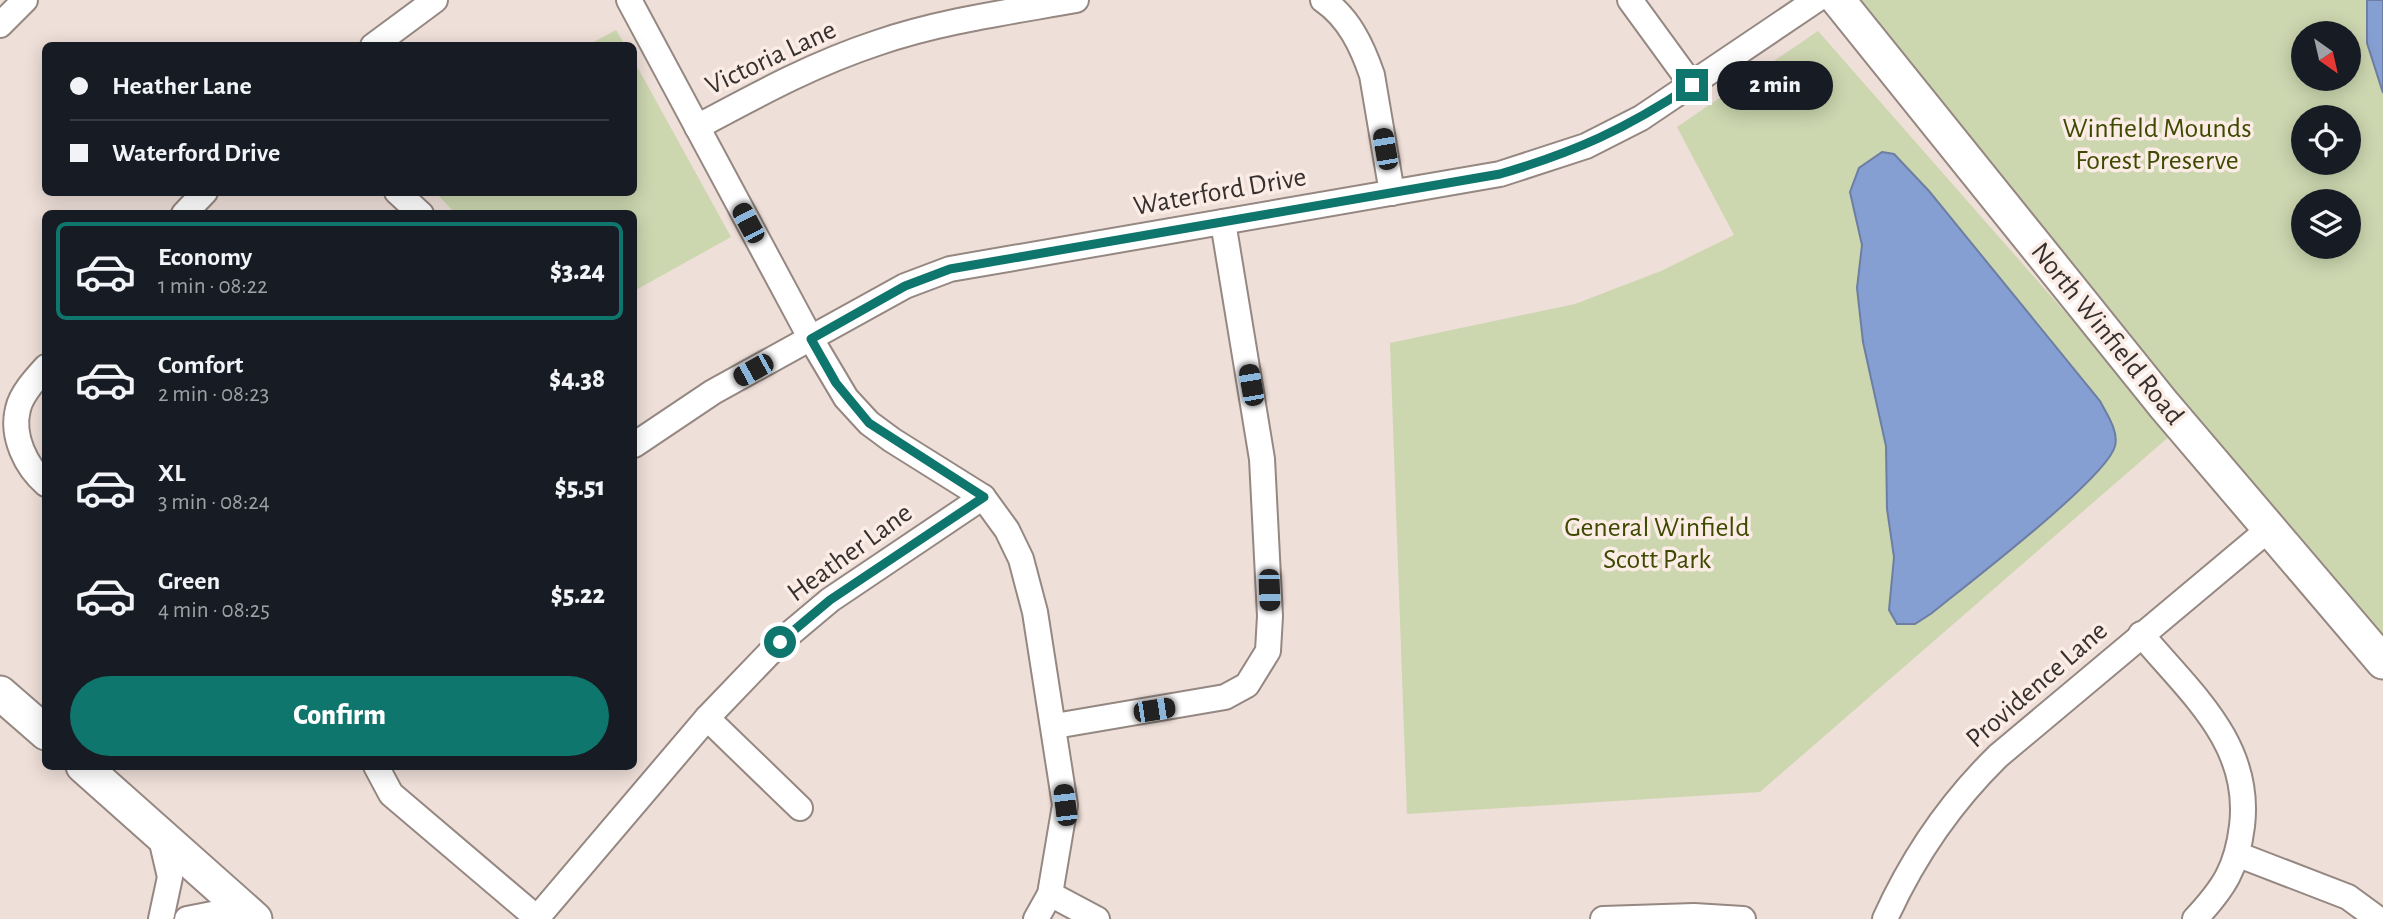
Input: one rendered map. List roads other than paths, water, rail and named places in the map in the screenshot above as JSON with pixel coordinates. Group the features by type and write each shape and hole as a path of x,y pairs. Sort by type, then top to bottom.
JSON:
{"street":[{"path":"0,25 25,0"},
{"path":"378,42 435,0"},
{"path":"628,0 836,383 869,423 984,497 1015,544 1028,577 1055,726 1065,805 1050,894 1036,919"},
{"name":"Victoria Lane","path":"696,127 777,84 878,42 924,29 1076,0"},
{"path":"1323,0 1343,19 1366,57 1372,75 1392,192"},
{"path":"1630,0 1692,85"},
{"name":"Waterford Drive","path":"637,443 693,404 905,286 950,269 1500,174 1556,158 1619,131 1692,85 1816,0"},
{"name":"North Winfield Road","path":"1838,0 1956,151 2269,529 2383,662"},
{"path":"188,210 201,196"},
{"path":"401,196 417,210"},
{"path":"1055,726 1225,697 1247,685 1269,651 1262,459 1223,222"},
{"path":"42,373 18,409 22,452 27,464 42,480"},
{"name":"Heather Lane","path":"537,918 707,718 780,642 830,600 984,497"},
{"name":"Providence Lane","path":"1885,919 1932,831 1974,779 2269,529"},
{"path":"2141,635 2231,746 2243,781 2245,803 2239,856 2220,890 2195,919"},
{"path":"0,693 42,730"},
{"path":"707,718 800,808"},
{"path":"88,770 249,913"},
{"path":"378,770 391,794 537,918"},
{"path":"160,834 170,877 161,919"},
{"path":"2239,856 2338,892 2378,919"},
{"path":"1050,894 1097,919"},
{"path":"187,919 249,913"},
{"path":"1603,919 1694,916 1743,919"}],"water":[{"path":"2367,0 2383,0 2383,93 2367,43"},
{"path":"1882,152 1894,154 1929,191 2100,401 2111,422 2116,440 2106,461 2062,506 1915,624 1897,624 1889,610 1894,557 1887,509 1886,446 1863,342 1857,288 1862,245 1850,192 1859,168"}],"park label":[{"name":"Winfield Mounds Forest Preserve","path":"2157,145"},
{"name":"General Winfield Scott Park","path":"1657,544"}]}
